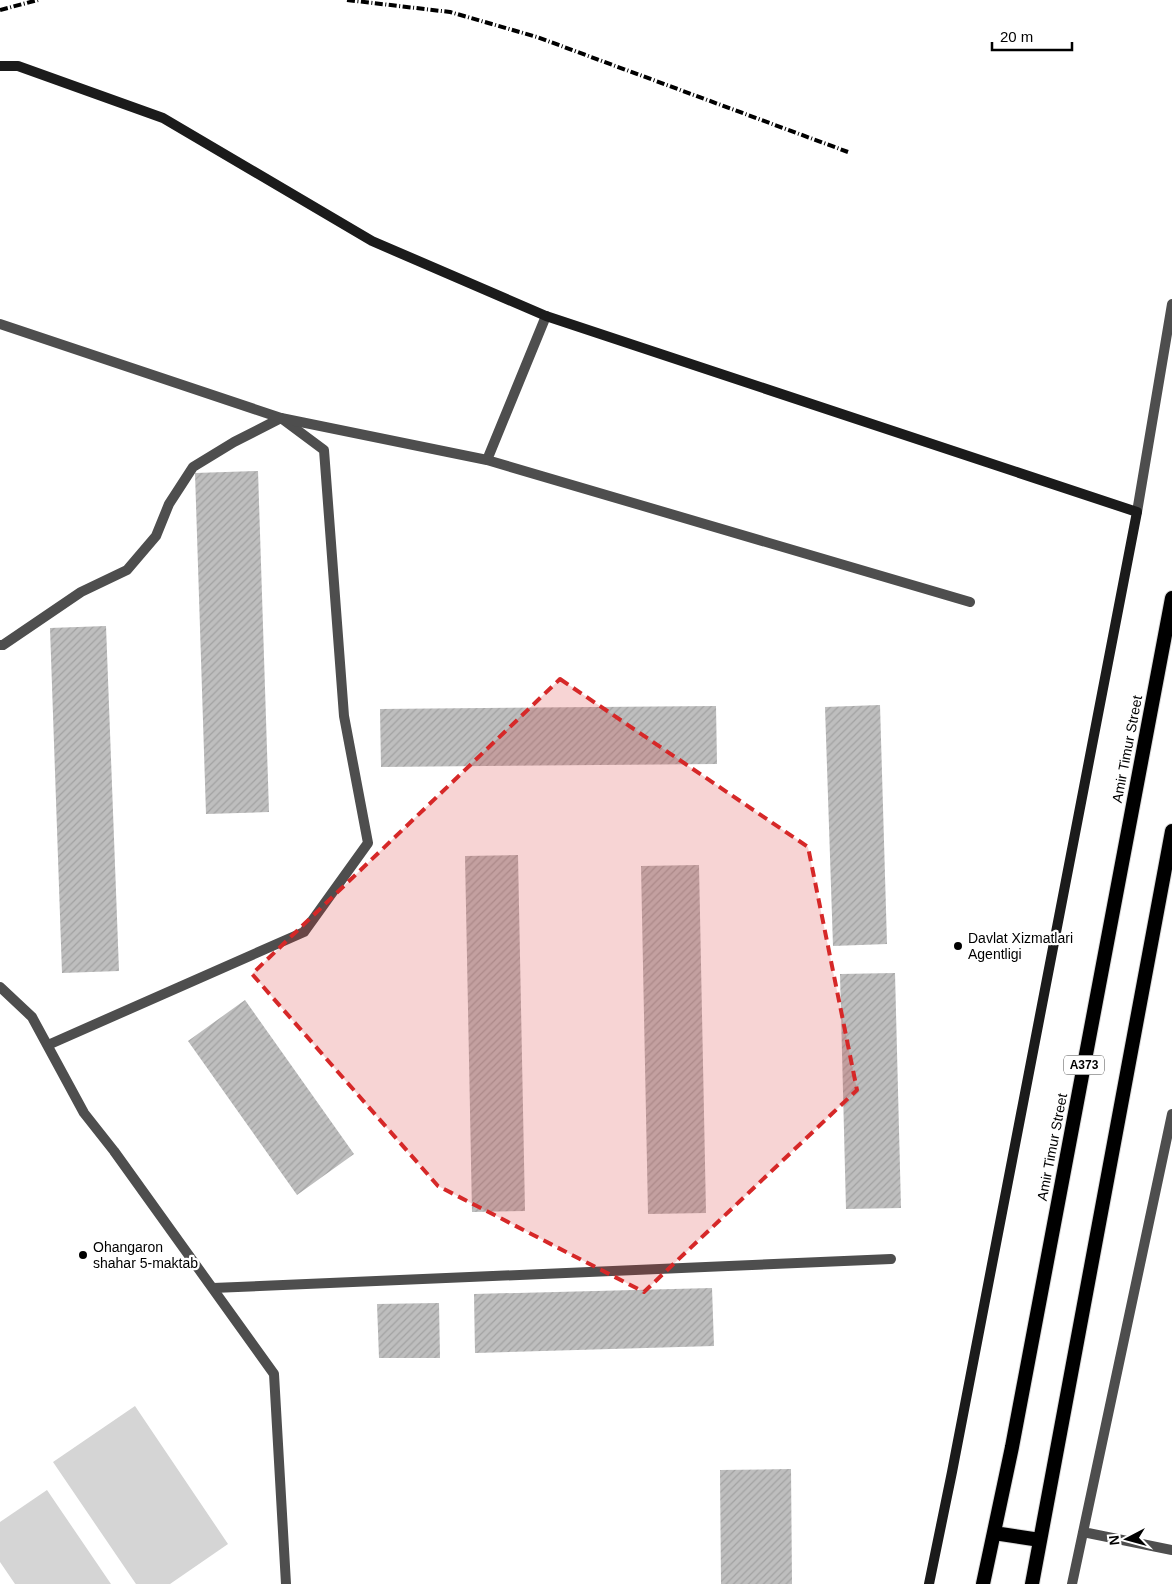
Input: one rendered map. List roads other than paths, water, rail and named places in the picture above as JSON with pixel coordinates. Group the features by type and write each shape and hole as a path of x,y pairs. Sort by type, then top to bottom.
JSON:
{"highway":[{"name":"Amir Timur Street","path":"983,1584 1018,1417 1172,598"},
{"path":"1032,1584 1172,831"},
{"path":"994,1533 1040,1540"}],"main road":[{"path":"0,66 18,66 163,118 372,241 546,316 1137,512 929,1584"}],"street":[{"path":"1137,512 1172,304"},
{"path":"487,460 546,316"},
{"path":"0,324 281,418 487,460 970,602"},
{"path":"0,645 3,645 81,592 127,570 156,536 168,504 193,467 234,442 281,418"},
{"path":"48,1046 304,932 368,843 344,716 324,450 281,418"},
{"path":"0,987 32,1017 84,1113 114,1151 274,1374 286,1584"},
{"path":"1072,1584 1172,1114"},
{"path":"213,1288 891,1259"},
{"path":"1083,1532 1172,1550"}],"railway":[{"path":"0,10 38,0"},
{"path":"347,0 450,12 537,37 848,152"}],"place":[{"name":"Davlat Xizmatlari Agentligi","path":"958,946"},
{"name":"Ohangaron shahar 5-maktab","path":"83,1255"}]}
